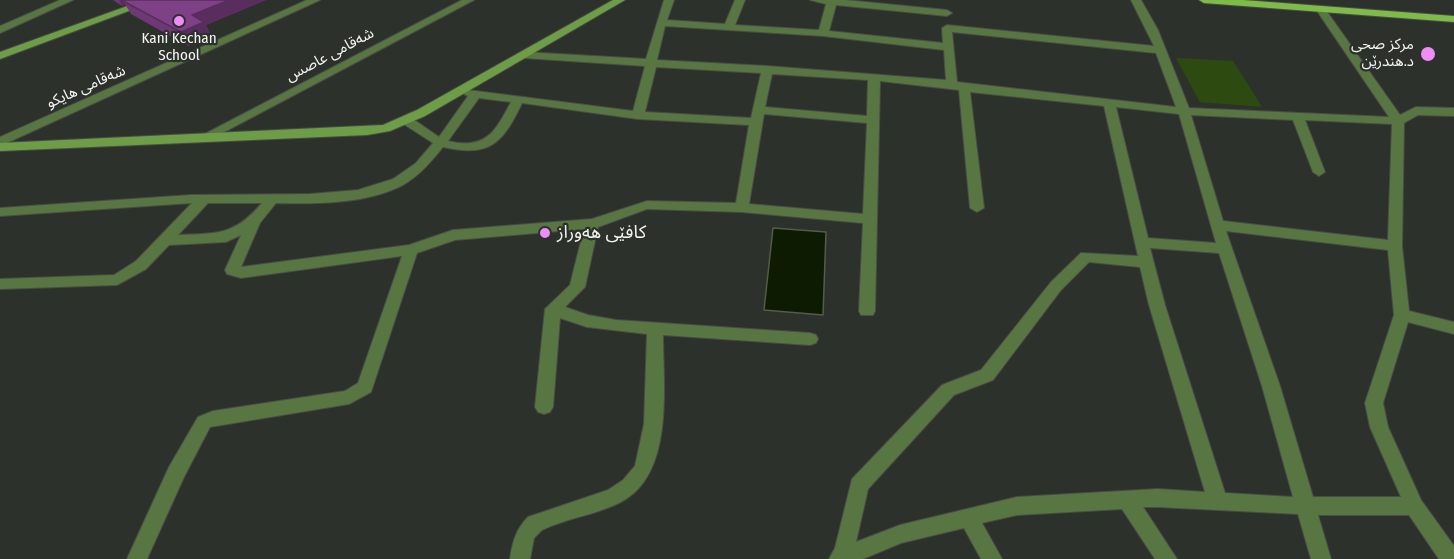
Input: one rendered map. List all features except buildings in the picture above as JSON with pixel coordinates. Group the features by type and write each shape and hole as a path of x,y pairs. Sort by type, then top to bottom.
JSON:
{"main road":[{"path":"1204,0 1454,10"},
{"path":"1323,4 1454,19"}],"street":[{"path":"0,30 68,0"},
{"path":"0,49 136,0"},
{"path":"0,56 153,0"},
{"name":"شه‌قامی هایكو","path":"0,141 315,0"},
{"name":"شه‌قامی عاصس","path":"205,137 469,0"},
{"path":"0,147 367,131 386,128 457,93 620,0"},
{"path":"638,115 669,0"},
{"path":"729,27 740,0"},
{"path":"815,0 947,13"},
{"path":"948,0 947,28 952,84"},
{"path":"1136,0 1161,50 1184,111 1217,225 1271,386 1321,559"},
{"path":"823,33 832,1"},
{"path":"1323,4 1398,121 1395,246 1402,315 1374,403 1379,427 1414,506 1451,559"},
{"path":"661,23 823,33 948,46"},
{"path":"947,28 1161,50"},
{"path":"524,55 874,77 1184,111 1398,121 1416,111 1454,112"},
{"path":"742,208 767,69"},
{"path":"867,311 874,77"},
{"path":"964,88 977,208"},
{"path":"457,93 638,115 872,120"},
{"path":"0,212 204,199 339,196 375,190 398,182 416,170 476,94"},
{"path":"406,120 439,142 478,146 499,134 518,99"},
{"path":"1109,104 1157,305 1218,501"},
{"path":"1298,117 1319,172"},
{"path":"273,198 254,221 232,270 242,273 411,250 453,235 592,224 611,219 632,208 647,205 742,208 870,219"},
{"path":"0,284 117,280 141,265 204,199"},
{"path":"165,240 226,237 254,221"},
{"path":"544,407 553,309 577,286 592,224"},
{"path":"1217,225 1395,246"},
{"path":"1142,242 1225,249"},
{"path":"137,559 176,472 204,422 213,418 349,397 364,387 411,250"},
{"path":"839,559 844,552 859,485 948,390 987,375 1056,286 1078,264 1086,257 1147,262"},
{"path":"553,309 587,321 655,330 810,339"},
{"path":"1402,315 1454,327"},
{"path":"520,559 527,531 539,520 609,501 629,486 642,471 650,450 655,330"},
{"path":"839,559 900,534 1017,506 1158,498 1306,506 1414,506"},
{"path":"1127,500 1167,559"},
{"path":"968,517 992,559"}],"green space":[{"path":"1176,58 1233,61 1262,107 1200,102"}],"shaded area":[{"path":"773,228 826,232 823,315 764,310"}],"place":[{"name":"Kani Kechan School","path":"179,21"},
{"name":"مرکز صحی د.هندرێن","path":"1428,54"},
{"name":"کافێی هەوراز","path":"545,233"}]}
